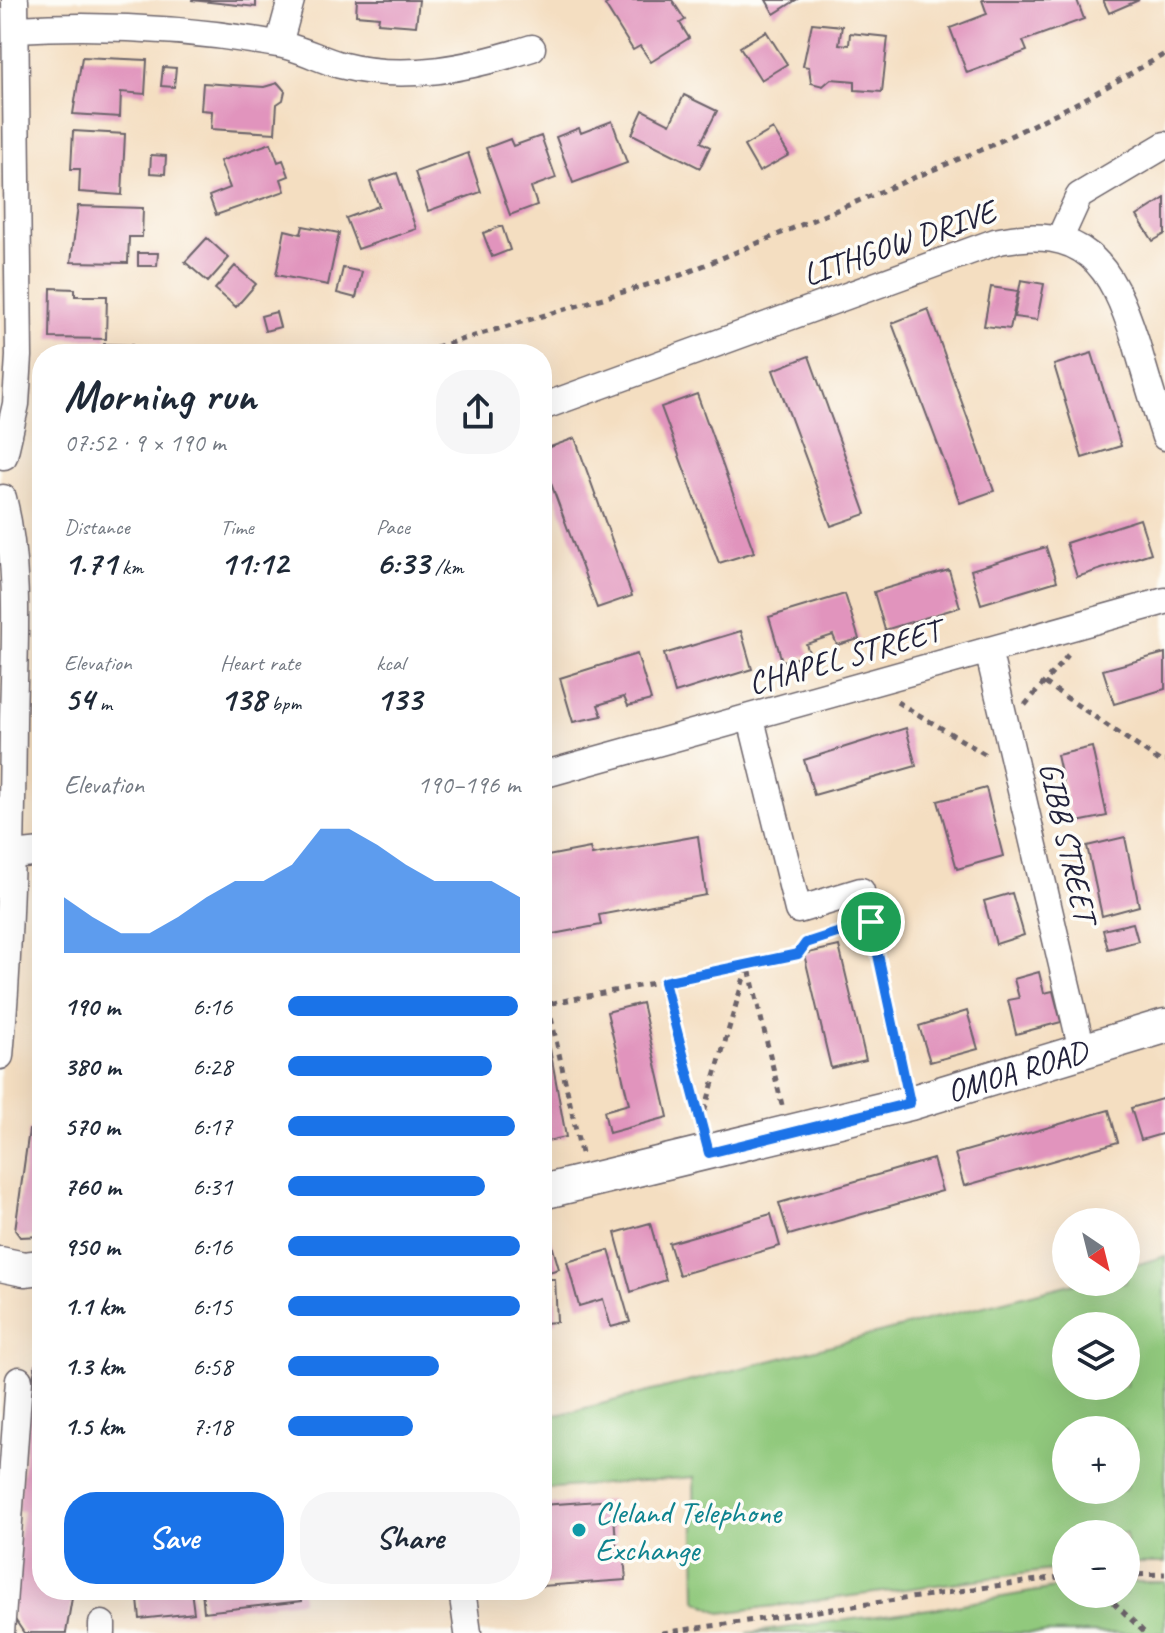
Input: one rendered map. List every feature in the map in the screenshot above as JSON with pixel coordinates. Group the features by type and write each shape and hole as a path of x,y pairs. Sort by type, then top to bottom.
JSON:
{"main road":[{"name":"OMOA ROAD","path":"552,1190 587,1182 704,1140 789,1133 910,1103 1165,1026"},
{"path":"0,1264 32,1268"}],"street":[{"path":"0,1056 12,855 14,630 6,567 9,523 1,501 7,478 2,452 16,404 19,356 15,0"},
{"path":"279,44 291,0"},
{"path":"16,29 94,25 279,44 342,65 411,74 477,66 532,48"},
{"path":"1059,240 1079,196 1165,145"},
{"name":"LITHGOW DRIVE","path":"552,403 995,242 1024,236 1059,240 1098,260 1120,293 1165,437"},
{"path":"0,391 19,356"},
{"name":"CHAPEL STREET","path":"552,772 1165,601"},
{"name":"GIBB STREET","path":"988,650 1082,1050"},
{"path":"751,719 798,910 861,891"},
{"path":"12,855 32,853"},
{"path":"1,1633 19,1380"},
{"path":"463,1600 468,1633"}],"path":[{"path":"447,344 681,275 990,146 1083,100 1165,54"},
{"path":"1006,727 1093,623"},
{"path":"1045,683 1165,761"},
{"path":"869,686 1016,773"},
{"path":"552,1003 798,954 806,943 871,922 910,1103"},
{"path":"748,964 789,1133"},
{"path":"704,1140 748,964"},
{"path":"664,982 704,1140"},
{"path":"552,1022 587,1182"},
{"path":"1140,1575 1165,1574"},
{"path":"662,1633 1052,1578"},
{"path":"1119,1608 1145,1633"}],"green space":[{"path":"1165,1256 1165,1563 1140,1563 1140,1520 1052,1520 1052,1570 721,1613 696,1600 694,1477 552,1488 552,1415 1052,1289 1052,1296 1140,1296 1140,1264"},
{"path":"1140,1582 1165,1582 1165,1633 747,1633 945,1607 1052,1588 1052,1608 1140,1608"}],"building":[{"path":"191,0 256,0 256,7"},
{"path":"357,0 419,0 416,26 378,23 379,17 356,15"},
{"path":"613,0 672,0 685,20 680,23 689,38 651,62 640,46 633,50 605,5"},
{"path":"766,0 796,0 774,14"},
{"path":"982,0 1077,0 1084,19 1023,41 1027,51 967,73 950,28 987,14"},
{"path":"1103,0 1139,0 1109,13"},
{"path":"812,23 842,26 839,44 849,45 850,33 888,37 882,92 855,90 855,81 831,79 823,86 811,83 809,67 803,66"},
{"path":"766,31 787,64 761,80 740,47"},
{"path":"82,57 147,60 145,94 121,92 120,117 73,114"},
{"path":"163,67 176,68 174,87 161,86"},
{"path":"203,83 264,87 278,83 285,91 283,100 277,104 275,133 211,129 212,111 201,110"},
{"path":"684,95 717,111 701,142 710,147 700,168 632,134 643,110 670,124"},
{"path":"612,121 627,163 573,183 556,137 579,128 581,133"},
{"path":"773,129 789,155 759,172 744,146"},
{"path":"73,131 125,134 122,195 79,192 80,169 71,169"},
{"path":"541,136 556,178 531,187 537,205 510,215 486,148 510,139 513,146"},
{"path":"271,143 278,162 283,160 289,176 281,179 285,191 216,215 209,196 230,188 220,161"},
{"path":"468,153 481,192 428,211 415,172"},
{"path":"151,155 166,156 165,174 150,173"},
{"path":"397,173 416,229 358,249 346,218 379,206 370,182"},
{"path":"1165,198 1165,234 1153,241 1137,216"},
{"path":"78,206 143,208 142,237 129,237 128,263 71,262"},
{"path":"303,226 339,233 328,285 276,275 285,230 301,234"},
{"path":"502,226 510,250 492,257 483,233"},
{"path":"207,238 229,258 208,282 185,262"},
{"path":"138,253 158,253 157,266 138,266"},
{"path":"235,266 256,284 236,307 215,289"},
{"path":"343,268 362,272 356,298 337,293"},
{"path":"1021,280 1044,284 1037,320 1014,317"},
{"path":"991,287 1018,291 1010,329 984,326"},
{"path":"51,288 75,289 75,296 107,296 106,339 50,338"},
{"path":"928,309 994,491 960,503 892,323"},
{"path":"276,312 280,327 265,331 261,316"},
{"path":"1092,353 1121,446 1082,458 1054,365"},
{"path":"809,356 866,514 831,526 773,370"},
{"path":"697,394 754,552 719,563 661,407"},
{"path":"575,438 632,596 597,608 552,486 552,446"},
{"path":"1140,519 1151,553 1077,577 1066,543"},
{"path":"1046,547 1057,581 981,604 971,570"},
{"path":"949,570 960,607 885,630 874,592"},
{"path":"845,594 859,639 837,645 833,635 806,644 810,655 782,661 769,617"},
{"path":"741,631 752,669 675,693 664,654"},
{"path":"1165,653 1165,689 1114,704 1103,670"},
{"path":"637,654 651,700 628,706 624,697 598,705 602,716 573,722 560,678"},
{"path":"906,728 916,766 814,795 804,760"},
{"path":"1092,747 1107,816 1072,823 1057,755"},
{"path":"986,788 1003,856 957,869 938,801"},
{"path":"698,836 706,895 599,915 601,925 552,934 552,855 590,848 592,855"},
{"path":"1125,837 1139,906 1102,916 1087,846"},
{"path":"1012,893 1024,935 996,944 984,901"},
{"path":"1133,923 1138,941 1108,949 1103,930"},
{"path":"839,946 866,1060 831,1068 804,954"},
{"path":"1039,972 1044,993 1053,991 1061,1022 1016,1034 1008,1000 1019,998 1014,979"},
{"path":"642,1003 668,1117 609,1133 604,1111 629,1104 607,1012"},
{"path":"967,1011 978,1049 930,1062 919,1026"},
{"path":"552,1060 566,1137 552,1140"},
{"path":"1165,1098 1165,1133 1141,1140 1131,1108"},
{"path":"1109,1110 1118,1142 964,1186 955,1154"},
{"path":"29,1130 32,1130 32,1236 20,1237 15,1230"},
{"path":"933,1159 942,1191 789,1235 779,1203"},
{"path":"771,1214 780,1246 679,1275 669,1243"},
{"path":"650,1223 666,1280 631,1292 615,1233"},
{"path":"552,1245 559,1269 552,1271"},
{"path":"609,1250 630,1322 611,1327 603,1299 579,1306 567,1262"},
{"path":"552,1279 555,1279 557,1322 552,1322"},
{"path":"32,1391 32,1600 72,1600 66,1633 24,1633 14,1618 10,1591 23,1511 18,1511"},
{"name":"Cleland Telephone Exchange","path":"613,1500 617,1557 624,1556 626,1580 552,1585 552,1504"},
{"path":"138,1600 192,1600 194,1613 140,1619"},
{"path":"203,1600 302,1600 302,1601 204,1612"}],"place":[{"name":"Cleland Telephone Exchange","path":"579,1530"}],"route":[{"path":"871,922 910,1103 709,1153 664,982 798,954 806,943 871,922"}]}
